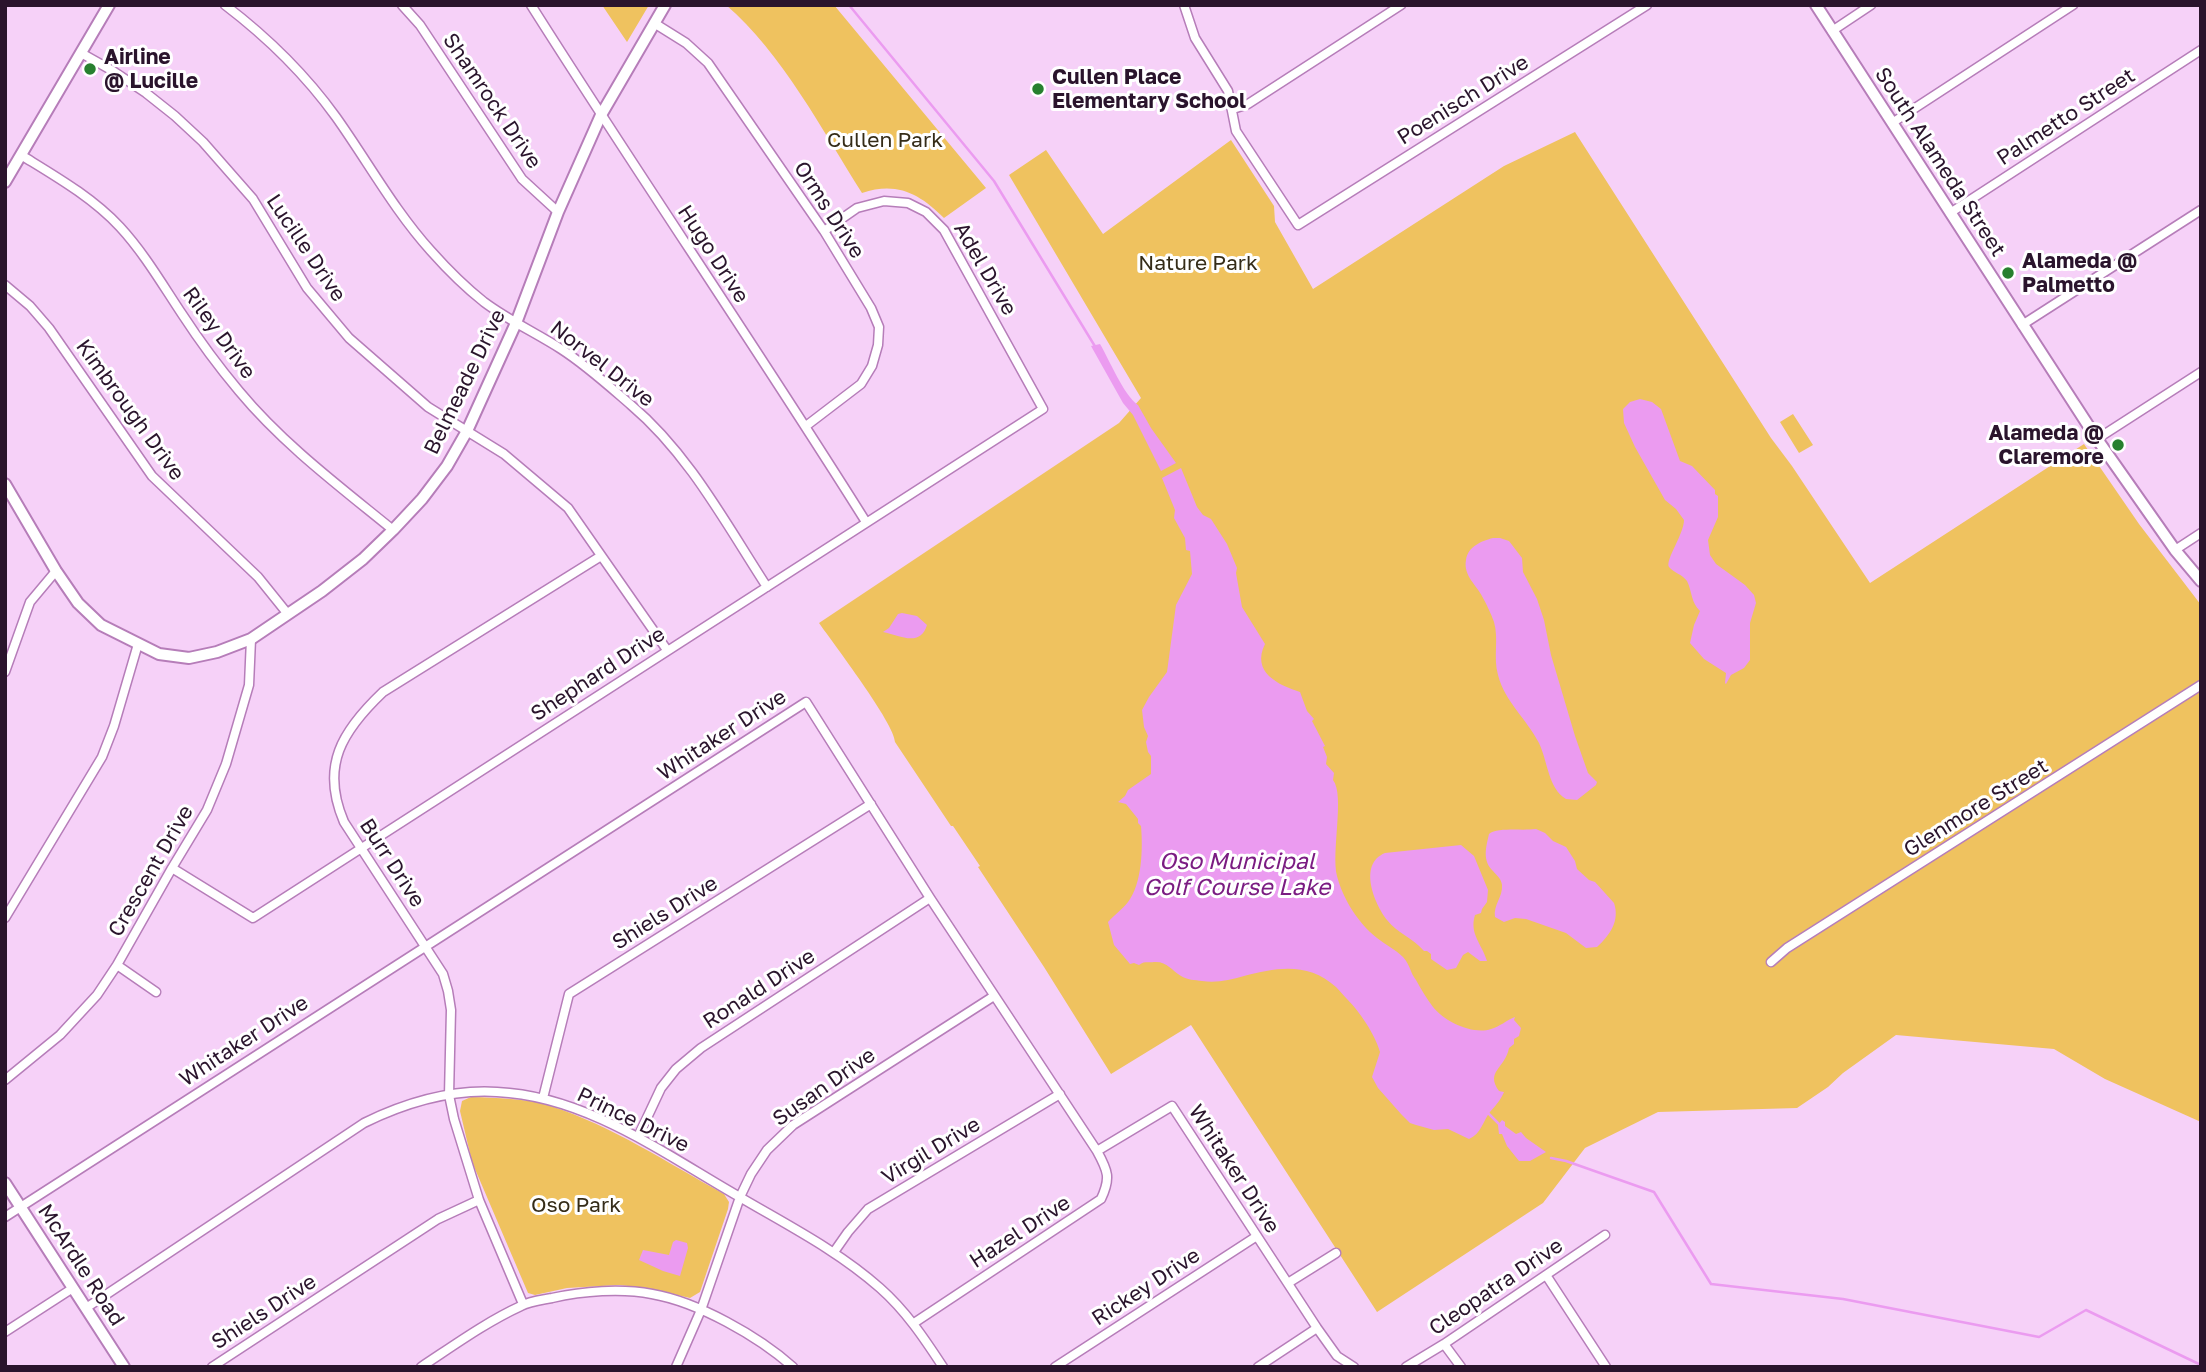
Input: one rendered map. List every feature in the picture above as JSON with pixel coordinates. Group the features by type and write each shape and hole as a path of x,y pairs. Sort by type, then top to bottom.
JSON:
{"main road":[{"path":"5,182 109,5"},
{"name":"Belmeade Drive","path":"5,484 78,603 101,625 159,654 189,658 217,652 251,639 322,591 363,559 422,499 467,431 516,323 558,212 600,115 665,5"},
{"name":"South Alameda Street","path":"1816,5 2097,439 2175,550 2201,582"},
{"name":"McArdle Road","path":"5,1183 124,1367"}],"street":[{"name":"Norvel Drive","path":"225,5 275,47 305,79 335,116 382,188 432,251 484,302 563,350 633,407 666,438 691,470 766,587"},
{"name":"Shamrock Drive","path":"401,5 420,25 522,179 558,212"},
{"name":"Hugo Drive","path":"531,5 866,522"},
{"path":"1184,5 1195,38 1228,90 1233,109 1248,104 1401,5"},
{"name":"Poenisch Drive","path":"1233,109 1237,131 1298,225 1647,5"},
{"path":"1832,31 1871,5"},
{"path":"1892,123 2073,5"},
{"name":"Orms Drive","path":"654,23 686,43 708,63 824,231 880,327 872,366 860,384 806,426"},
{"name":"Palmetto Street","path":"1950,213 2201,50"},
{"name":"Lucille Drive","path":"81,53 146,93 203,142 253,199 307,288 349,338 428,407 504,454 568,508 667,650"},
{"name":"Riley Drive","path":"21,155 92,202 118,226 139,249 201,342 240,393 307,460 393,530"},
{"name":"Adel Drive","path":"824,231 857,208 884,201 908,203 926,212 944,230 1043,409"},
{"path":"2022,325 2201,210"},
{"name":"Kimbrough Drive","path":"5,285 30,306 49,328 152,476 258,577 287,613"},
{"path":"2097,439 2201,372"},
{"name":"Shephard Drive","path":"172,868 253,918 1043,409"},
{"path":"2175,550 2201,533"},
{"name":"Burr Drive","path":"523,1304 479,1200 454,1119 449,1095 451,1010 443,974 344,822 337,805 335,763 341,745 360,713 383,692 600,556"},
{"path":"5,672 30,603 56,571"},
{"name":"Crescent Drive","path":"5,1080 60,1035 97,995 207,810 226,764 249,685 251,639"},
{"path":"5,918 102,757 138,644"},
{"name":"Glenmore Street","path":"1771,962 1787,948 2201,685"},
{"name":"Whitaker Drive","path":"5,1217 806,702 930,898 1097,1151 1172,1106 1317,1328 1337,1356 1354,1367"},
{"name":"Shiels Drive","path":"543,1098 569,994 871,804"},
{"name":"Ronald Drive","path":"638,1138 662,1088 677,1069 701,1048 930,898"},
{"path":"117,965 156,992"},
{"name":"Susan Drive","path":"676,1367 701,1310 740,1197 751,1174 768,1150 793,1125 995,996"},
{"name":"Prince Drive","path":"86,1308 364,1123 421,1100 497,1091 543,1098 587,1112 796,1228 834,1252 881,1289 914,1323 943,1367"},
{"name":"Virgil Drive","path":"834,1252 869,1209 1060,1094"},
{"name":"Hazel Drive","path":"914,1323 1101,1199 1107,1186 1108,1171 1097,1151"},
{"name":"Shiels Drive","path":"212,1367 438,1219 479,1200"},
{"name":"Cleopatra Drive","path":"1406,1367 1605,1235"},
{"name":"Rickey Drive","path":"1055,1367 1257,1236"},
{"path":"1288,1283 1336,1253"},
{"path":"1546,1275 1606,1367"},
{"path":"5,1332 73,1288"},
{"path":"421,1367 523,1304 570,1294 609,1292 652,1294 701,1310 744,1332 793,1367"},
{"path":"1258,1367 1317,1328"},
{"path":"1444,1344 1461,1367"}],"green space":[{"path":"602,5 649,5 627,42"},
{"name":"Cullen Park","path":"726,5 834,5 986,188 944,218 926,202 907,192 886,188 862,193 783,69 746,24"},
{"name":"Nature Park","path":"1575,132 1771,438 1870,583 2084,444 2139,524 2201,605 2201,1122 2105,1079 2054,1049 1896,1035 1797,1108 1658,1112 1585,1148 1543,1203 1377,1312 1191,1025 1111,1074 978,867 980,866 895,742 875,702 819,623 1119,423 1141,398 1009,175 1046,150 1103,234 1231,140 1274,206 1275,222 1313,289 1504,166"},
{"path":"1793,414 1813,445 1799,453 1780,422"},
{"name":"Oso Park","path":"471,1097 531,1101 574,1114 639,1146 724,1194 729,1202 728,1209 700,1292 690,1298 619,1285 567,1288 535,1295 528,1293 472,1162 460,1111 462,1101"}],"water":[{"path":"1100,344 1122,385 1176,463 1161,471 1133,415 1123,403 1091,346"},
{"path":"1640,399 1652,402 1661,409 1680,461 1692,466 1715,490 1718,496 1718,517 1708,540 1710,555 1716,564 1754,595 1756,603 1750,623 1750,660 1744,668 1731,675 1726,684 1726,673 1704,659 1690,643 1700,611 1693,601 1687,581 1668,564 1684,520 1665,500 1624,423 1623,409 1630,402"},
{"name":"Oso Municipal Golf Course Lake","path":"1181,468 1197,507 1203,515 1211,519 1227,544 1237,568 1242,607 1265,644 1261,662 1264,670 1276,681 1300,692 1325,746 1326,764 1334,773 1338,798 1337,876 1352,910 1370,932 1403,957 1433,1007 1445,1018 1468,1029 1484,1030 1515,1017 1514,1020 1521,1028 1519,1036 1514,1039 1514,1044 1495,1074 1495,1084 1499,1091 1504,1092 1479,1131 1469,1139 1448,1129 1434,1130 1410,1123 1401,1114 1372,1077 1380,1052 1371,1030 1352,1004 1326,979 1304,970 1280,969 1229,980 1191,980 1162,963 1130,964 1114,945 1108,922 1133,895 1139,876 1142,845 1138,819 1126,804 1118,802 1128,790 1151,774 1151,756 1146,742 1148,736 1142,710 1167,672 1176,605 1192,574 1190,551 1186,550 1185,538 1174,518 1175,510 1162,478"},
{"path":"1493,538 1509,541 1522,558 1523,572 1544,620 1551,655 1575,736 1588,773 1597,782 1577,800 1566,799 1555,788 1539,743 1501,685 1496,662 1494,622 1468,576 1466,566 1467,555 1473,548"},
{"path":"898,614 917,616 927,625 924,632 914,638 908,638 883,632"},
{"path":"1536,829 1566,847 1577,869 1595,882 1614,903 1615,922 1597,947 1586,948 1566,933 1526,919 1515,918 1504,922 1495,917 1502,885 1487,863 1489,834 1504,830"},
{"path":"1461,845 1474,856 1488,890 1487,902 1481,913 1475,915 1474,922 1475,933 1487,961 1480,961 1468,952 1463,955 1456,968 1447,970 1387,920 1377,904 1370,875 1377,858 1385,853"},
{"path":"1502,1120 1505,1126 1516,1134 1521,1132 1546,1152 1530,1161 1519,1161 1507,1146 1502,1134 1499,1134 1498,1125"},
{"path":"676,1240 687,1243 688,1248 680,1276 639,1260 643,1250 669,1255"}],"waterway":[{"path":"849,5 994,181 1096,348"},
{"path":"1488,1113 1500,1125"},
{"path":"1551,1158 1654,1192 1711,1284 1843,1299 2039,1337 2086,1310 2201,1365"}],"place":[{"name":"Airline @ Lucille","path":"90,69"},
{"name":"Cullen Place Elementary School","path":"1038,89"},
{"name":"Alameda @ Palmetto","path":"2008,273"},
{"name":"Alameda @ Claremore","path":"2118,445"}]}
